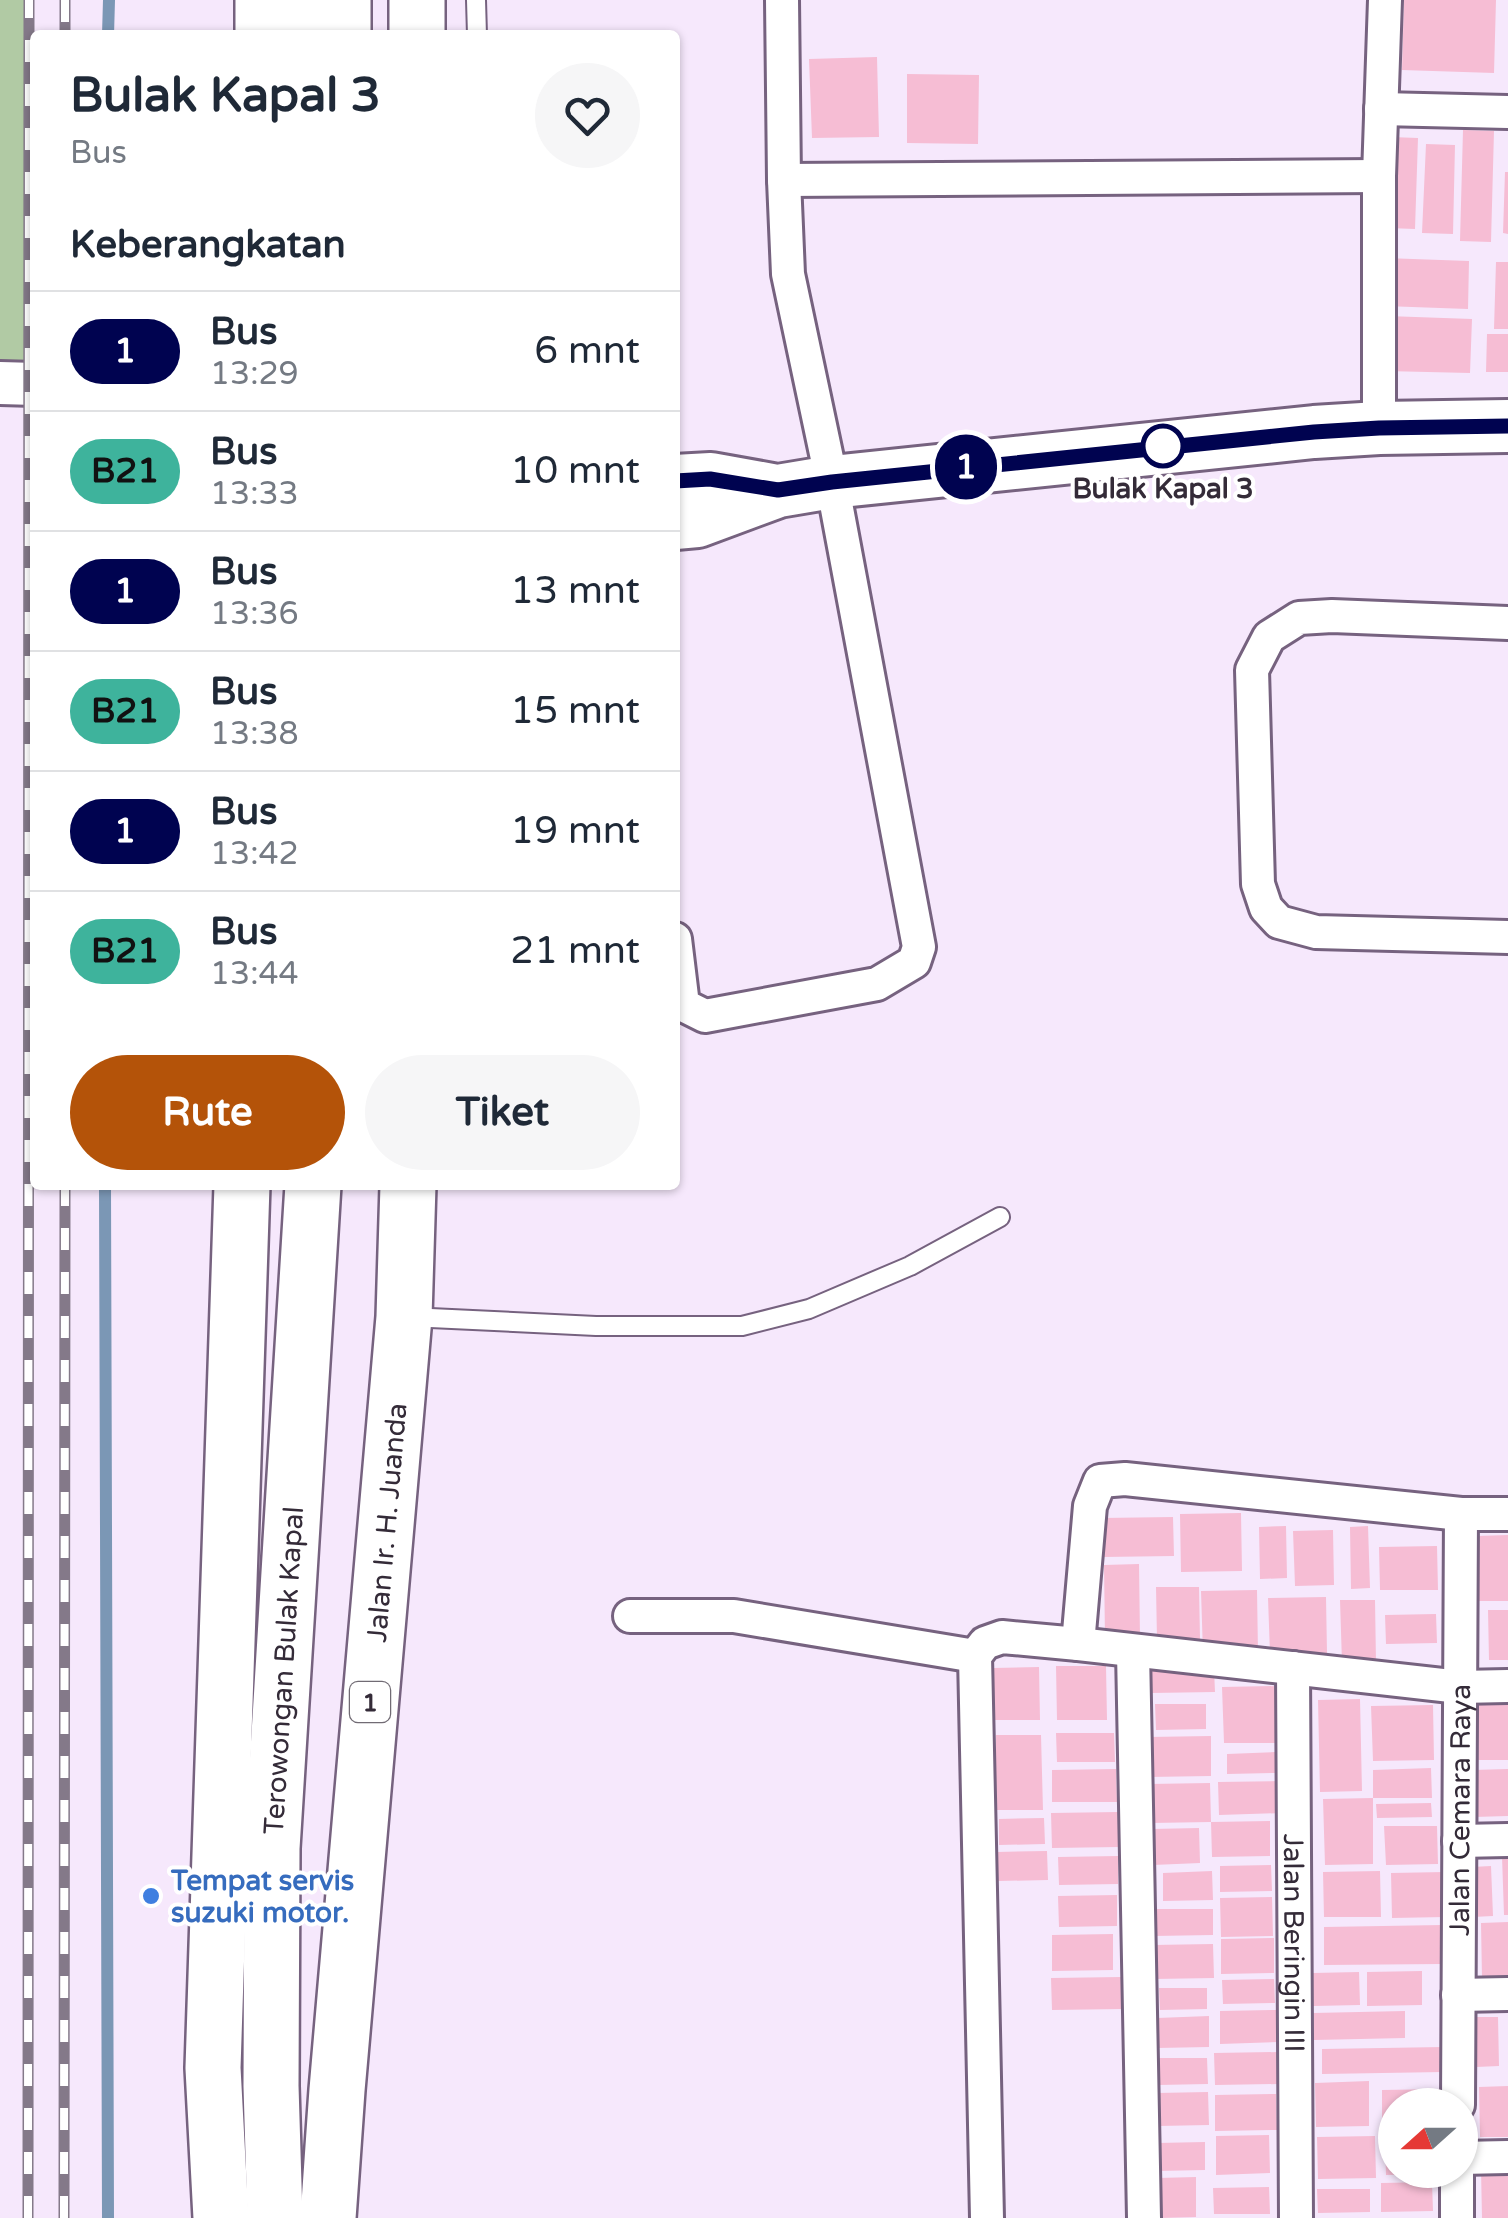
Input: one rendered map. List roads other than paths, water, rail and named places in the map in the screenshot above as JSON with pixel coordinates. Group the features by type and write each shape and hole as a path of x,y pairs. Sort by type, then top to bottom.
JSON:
{"highway":[{"path":"262,0 263,30"},
{"path":"302,0 303,30"},
{"path":"343,0 343,30"},
{"path":"417,0 417,30"},
{"path":"221,2218 213,2068 242,1190"},
{"name":"Terowongan Bulak Kapal","path":"258,2218 263,1869 285,1190"},
{"name":"Terowongan Bulak Kapal","path":"275,2218 272,1848 313,1190"},
{"name":"Jalan Ir. H. Juanda","path":"328,2218 404,1317 408,1190"}],"main road":[{"path":"682,508 710,479 778,490 1162,446 1379,428 1508,426"}],"street":[{"path":"680,980 683,1005 705,1016 877,984 914,962 920,947 832,482 788,274 782,0"},
{"path":"1379,428 1379,176 1385,0"},
{"path":"1381,109 1508,112"},
{"path":"784,180 1379,176"},
{"path":"0,383 30,384"},
{"path":"1508,623 1300,618 1269,637 1252,670 1258,884 1266,908 1279,922 1316,932 1508,937"},
{"path":"1078,1644 1090,1506 1100,1481 1125,1479 1461,1514 1508,1514"},
{"name":"Jalan Cemara Raya","path":"1458,2088 1461,1514"},
{"path":"630,1616 734,1616 974,1656"},
{"path":"986,2218 974,1656 985,1643 1002,1638 1078,1644 1460,1687 1508,1686"},
{"path":"1133,1651 1144,2218"},
{"name":"Jalan Beringin III","path":"1293,1668 1296,2218"},
{"path":"1459,1840 1508,1840"},
{"path":"1458,1995 1508,1994"},
{"path":"1478,2158 1508,2157"},
{"path":"1457,2188 1457,2218"}],"lane":[{"path":"476,0 478,30"},
{"path":"404,1317 596,1326 742,1326 809,1309 910,1266 1000,1218"}],"waterway":[{"path":"108,30 109,0"},
{"path":"105,1190 108,2218"}],"railway":[{"path":"28,2218 29,0"},
{"path":"65,0 65,30"},
{"path":"64,2218 65,1190"}],"place":[{"name":"Bulak Kapal 3","path":"1163,446"},
{"name":"Tempat servis suzuki motor.","path":"151,1896"}]}
